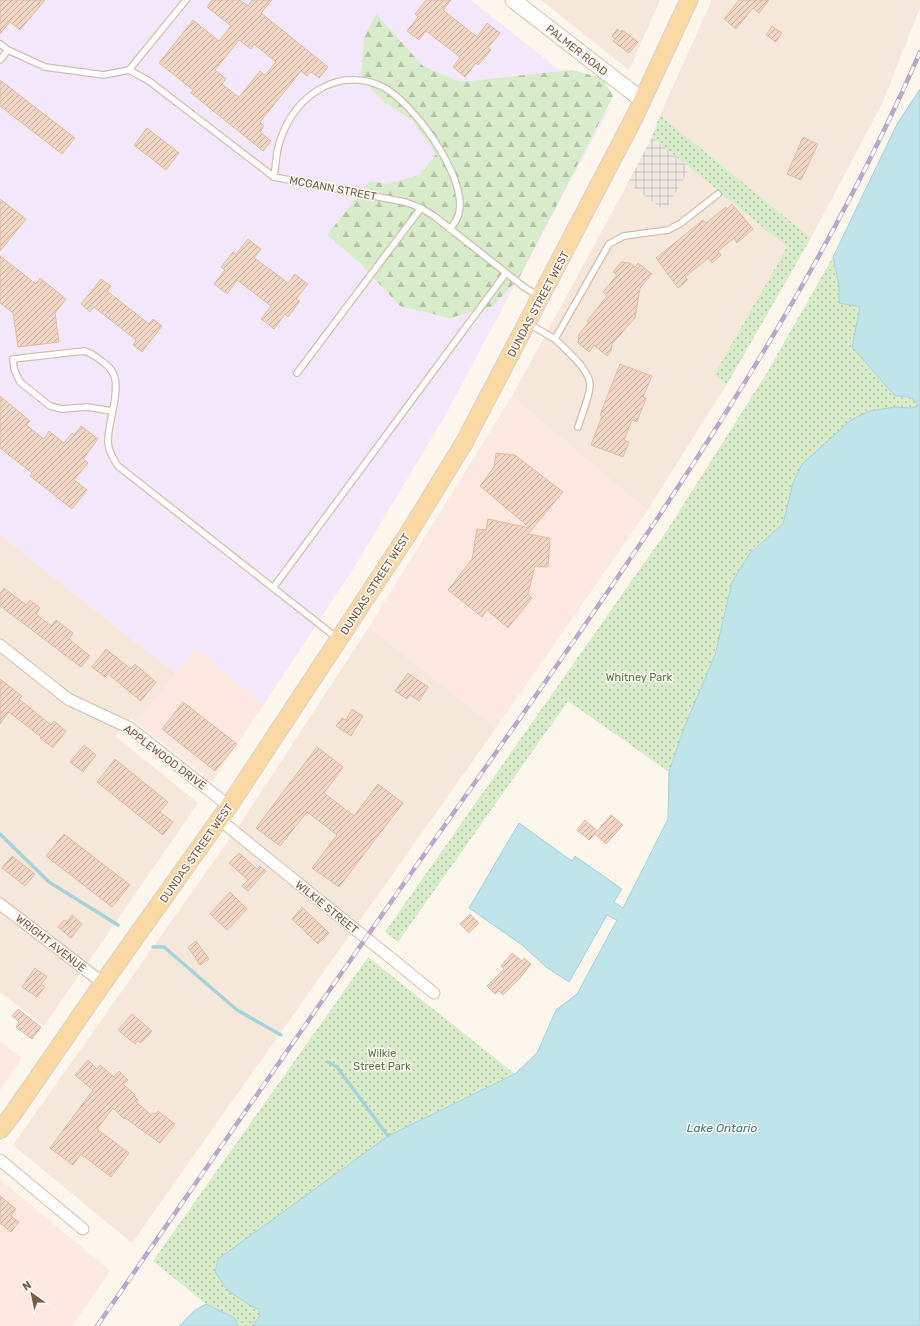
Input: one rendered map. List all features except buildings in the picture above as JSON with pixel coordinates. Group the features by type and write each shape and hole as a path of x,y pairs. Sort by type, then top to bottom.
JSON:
{"main road":[{"name":"DUNDAS STREET WEST","path":"0,1130 230,806 410,531 464,443 542,297 642,100 689,0"}],"street":[{"name":"PALMER ROAD","path":"513,0 642,100"},
{"name":"APPLEWOOD DRIVE","path":"0,645 68,699 130,728 230,806"},
{"name":"WILKIE STREET","path":"220,820 434,993"},
{"name":"WRIGHT AVENUE","path":"0,904 103,983"},
{"path":"0,1160 83,1229"}],"lane":[{"path":"0,44 8,50 45,67 104,75 129,70 186,0"},
{"path":"0,60 8,50"},
{"name":"MCGANN STREET","path":"129,70 149,81 274,177 405,202 421,208 434,216 524,287 542,297"},
{"path":"274,177 280,139 286,124 294,111 318,90 332,83 349,79 366,81 382,87 400,99 418,118 437,144 456,185 460,202 460,212 457,221 450,229"},
{"path":"555,339 609,244 624,236 668,230 681,223 718,194"},
{"path":"297,374 421,208"},
{"path":"273,588 506,273"},
{"path":"528,323 555,339 580,364 589,377 590,386 578,428"},
{"path":"112,411 87,408 62,409 50,406 20,382 14,369 13,359 84,351 92,354 107,365 113,372 116,379 112,411 108,441 111,454 118,466 339,639"}],"shaded area":[{"path":"0,0 471,0 609,109 445,416 355,566 264,704 196,649 176,674 0,535"},
{"path":"541,0 660,0 629,70"},
{"path":"712,0 920,0 920,8 882,104 811,238 660,115"},
{"path":"652,137 690,168 665,211 628,183"},
{"path":"690,168 787,247 714,375 727,384 647,511 512,396 628,183 665,211"},
{"path":"512,396 647,511 496,728 369,627"},
{"path":"0,535 176,674 136,722 131,718 116,737 198,803 44,1026 0,992"},
{"path":"369,627 496,728 132,1243 13,1145 240,824"},
{"path":"196,649 264,704 212,782 136,722"},
{"path":"0,1041 22,1058 0,1090"},
{"path":"0,1179 110,1271 72,1326 0,1326"}],"green space":[{"path":"376,14 423,66 460,82 572,70 602,78 613,96 519,278 493,306 450,318 400,306 359,262 327,235 370,181 387,184 420,175 436,154 412,120 384,102 361,78 364,38"},
{"path":"660,115 811,238 727,384 714,375 787,247 652,137"},
{"name":"Whitney Park","path":"833,257 839,286 839,303 860,307 895,395 912,398 918,406 910,408 895,407 869,411 851,420 802,464 793,483 783,524 750,553 732,582 715,655 684,728 669,772 568,701 398,942 385,932 668,529 766,374"},
{"name":"Wilkie Street Park","path":"368,957 515,1074 388,1136 259,1309 260,1316 252,1326 238,1326 235,1318 206,1304 153,1261"}],"water":[{"name":"Lake Ontario","path":"920,89 920,1326 252,1326 260,1316 259,1309 253,1307 228,1291 215,1272 218,1259 388,1136 515,1074 537,1053 556,1010 577,994 617,920 607,915 569,982 546,967 522,945 469,908 519,823 572,861 575,856 622,889 614,902 623,908 668,819 669,772 684,728 715,655 732,582 750,553 783,524 793,483 802,464 851,420 869,411 895,407 910,408 918,406 912,398 895,396 852,347 860,307 839,303 839,286 833,257 897,124"},
{"path":"206,1304 235,1318 238,1326 179,1326 195,1310"}],"waterway":[{"path":"0,834 49,882 118,925"},
{"path":"153,947 164,947 237,1010 281,1035"},
{"path":"328,1062 337,1067 388,1136"}],"railway":[{"path":"97,1326 598,606 716,428 772,337 825,244 875,149 920,52"}]}
